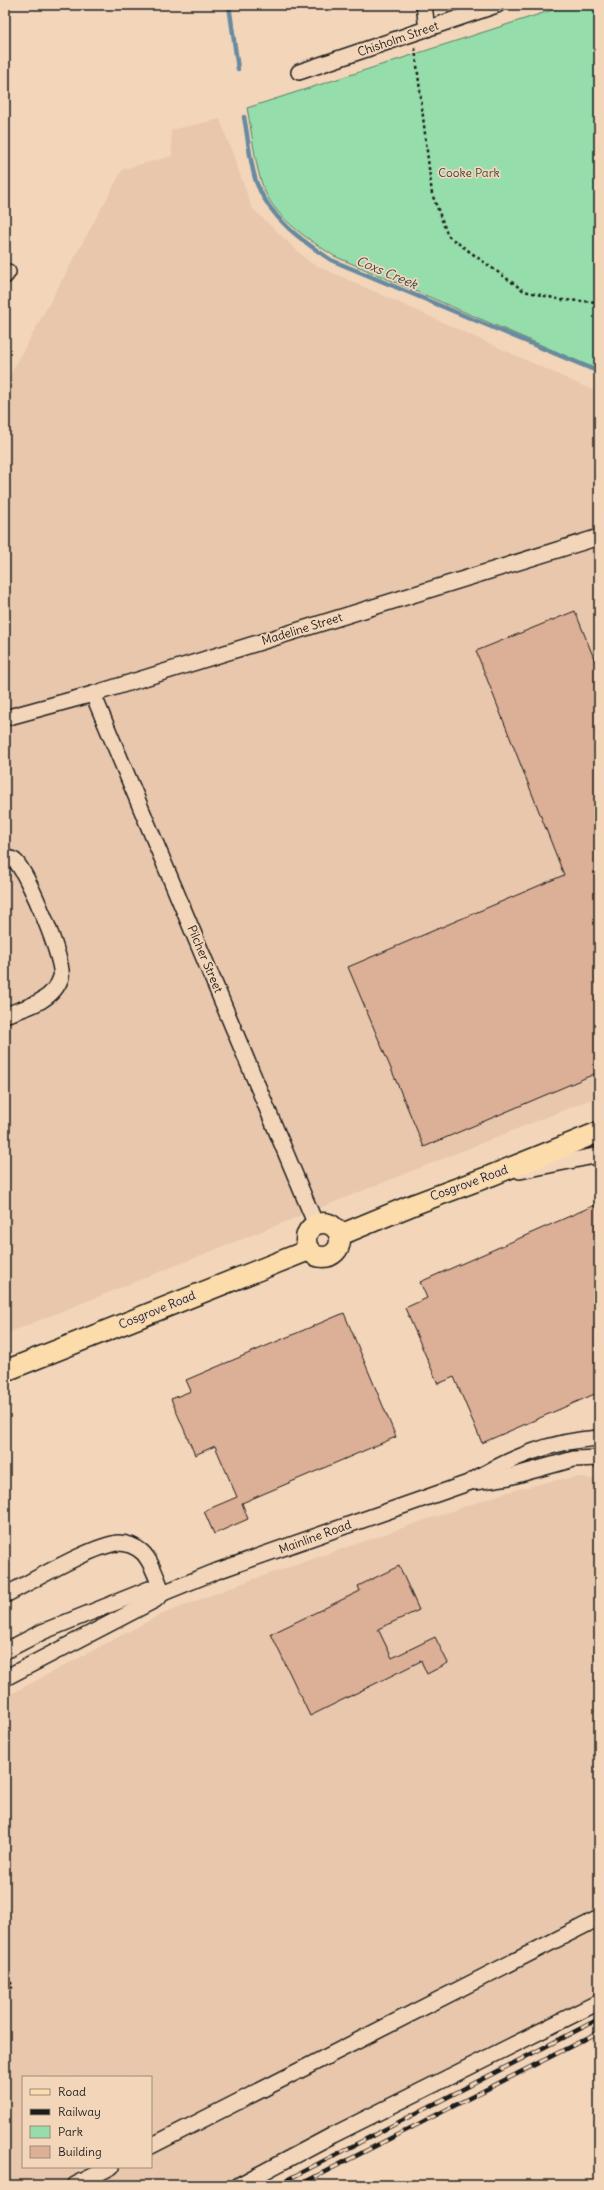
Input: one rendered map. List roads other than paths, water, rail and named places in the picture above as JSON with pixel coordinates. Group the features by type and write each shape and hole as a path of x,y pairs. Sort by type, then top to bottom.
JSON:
{"main road":[{"name":"Cosgrove Road","path":"340,1235 599,1132"},
{"path":"328,1224 333,1226 340,1235 340,1246 333,1254 323,1257 318,1256 309,1250 307,1236 316,1225 328,1224"},
{"name":"Cosgrove Road","path":"5,1370 309,1250"}],"street":[{"path":"420,31 424,5"},
{"name":"Chisholm Street","path":"299,72 497,5"},
{"name":"Madeline Street","path":"5,718 93,694 599,538"},
{"name":"Pilcher Street","path":"93,694 316,1225"},
{"path":"5,858 15,861 29,881 59,958 61,976 54,990 47,997 28,1007 5,1015"},
{"path":"490,1176 599,1155"},
{"name":"Mainline Road","path":"5,1678 155,1600 163,1593 217,1571 468,1482 504,1462 553,1444 599,1438"},
{"name":"Mainline Road","path":"468,1482 508,1477 574,1459 599,1458"},
{"path":"5,1595 99,1548 121,1543 136,1548 143,1553 163,1593"},
{"name":"Mainline Road","path":"5,1651 42,1632 149,1589 163,1593"},
{"path":"152,2145 599,1918"},
{"path":"238,2185 333,2134 599,2002"},
{"path":"75,2185 109,2168"}],"waterway":[{"name":"Coxs Creek","path":"229,5 238,69"},
{"name":"Coxs Creek","path":"244,117 253,169 257,184 263,196 270,208 288,228 309,245 331,260 599,372"}],"railway":[{"path":"277,2185 599,2019"},
{"path":"299,2185 599,2032"}],"park label":[{"name":"Cooke Park","path":"469,173"}]}
